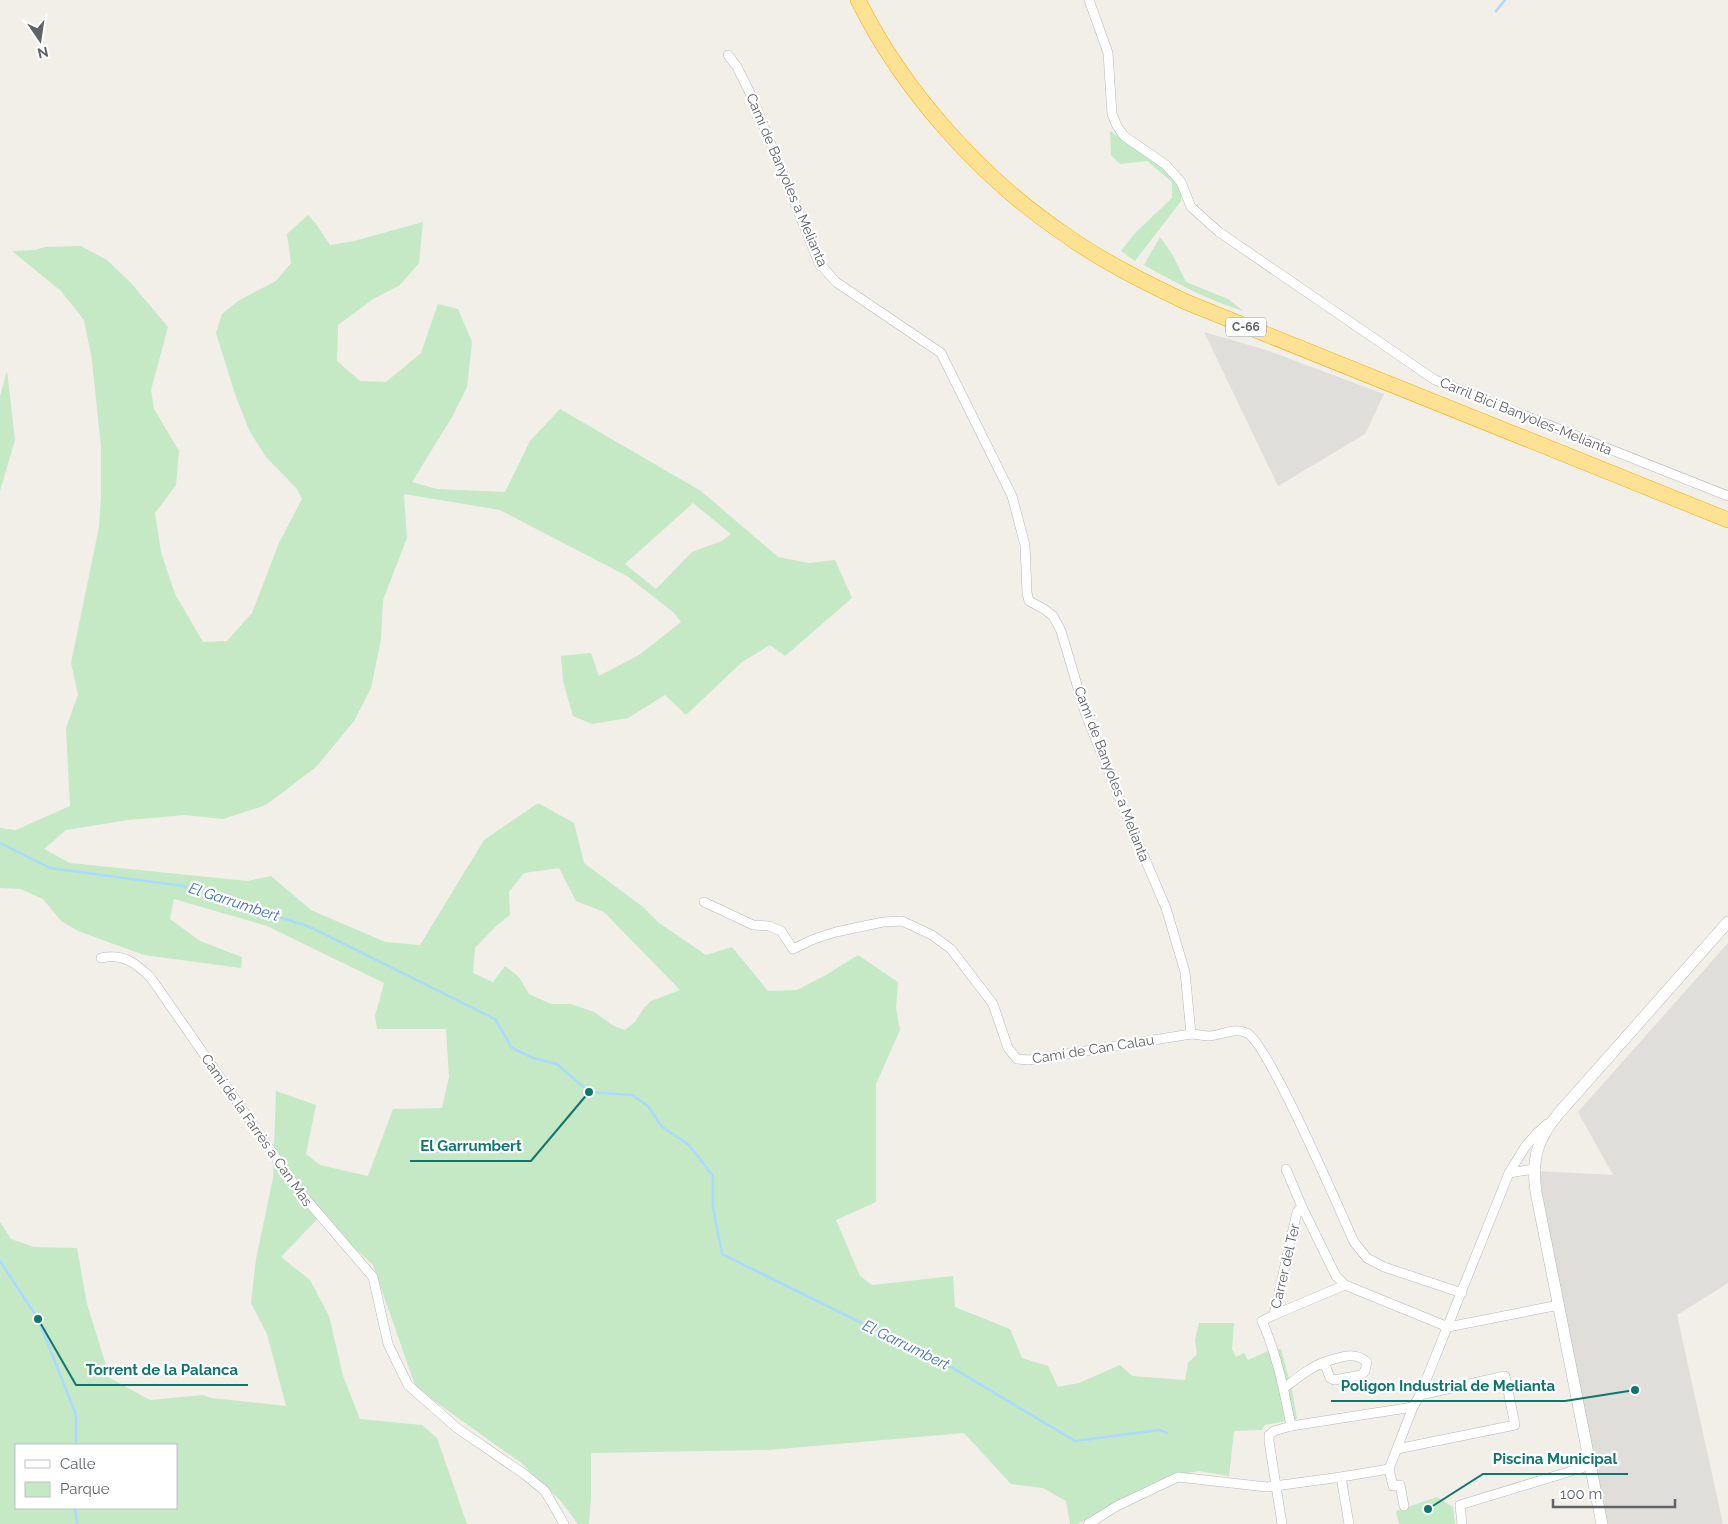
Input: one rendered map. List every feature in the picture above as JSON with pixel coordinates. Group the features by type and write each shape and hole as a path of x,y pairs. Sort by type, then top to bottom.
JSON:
{"highway":[{"name":"C-66","path":"858,0 873,29 900,70 922,100 974,159 1041,218 1102,258 1159,289 1223,317 1728,520"},
{"name":"C-66","path":"868,0 911,73 944,116 979,154 1021,193 1045,212 1113,257 1180,292 1728,511"}],"main road":[{"path":"1602,1524 1560,1305 1536,1192 1535,1156 1541,1138 1553,1120 1728,922"}],"street":[{"name":"Carril Bici Banyoles-Melianta","path":"1089,0 1108,53 1112,114 1117,126 1124,136 1166,165 1181,182 1191,207 1219,232 1435,380 1728,496"},
{"name":"Camí de Banyoles a Melianta","path":"728,55 738,67 752,97 819,262 836,282 941,353 1012,496 1024,545 1029,601 1054,616 1061,631 1086,715 1166,908 1185,972 1191,1034"},
{"name":"Camí de Can Calau","path":"704,902 754,925 769,926 781,930 794,949 814,939 836,932 883,922 902,921 932,935 951,949 993,1004 1008,1048 1017,1060 1029,1060 1191,1034 1210,1036 1237,1030 1249,1034 1264,1053 1354,1242 1367,1258 1384,1266 1462,1293"},
{"name":"Camí de la Farrès a Can Mas","path":"101,958 110,956 124,957 138,965 151,978 299,1191 373,1277 388,1344 408,1385 457,1428 524,1474 545,1491 564,1524"},
{"path":"1404,1506 1400,1485 1394,1486 1389,1469 1413,1406 1420,1395 1509,1173 1536,1134 1553,1120"},
{"path":"1522,1152 1535,1156"},
{"path":"1286,1169 1302,1207 1336,1276 1345,1285 1448,1327 1560,1305"},
{"path":"1509,1173 1534,1169"},
{"name":"Carrer del Ter","path":"1284,1388 1277,1360 1262,1321 1274,1315 1297,1212 1302,1207"},
{"path":"1274,1315 1345,1285"},
{"path":"1292,1426 1284,1388 1310,1368 1320,1364 1352,1355 1360,1356 1367,1362 1367,1366 1361,1375 1334,1380 1330,1378 1326,1367 1320,1364"},
{"path":"1397,1449 1515,1425 1505,1376 1420,1395"},
{"path":"1282,1524 1269,1441 1269,1435 1274,1430 1413,1406"},
{"path":"1462,1524 1460,1505 1591,1465"},
{"path":"1088,1524 1117,1506 1178,1478 1267,1487 1342,1478 1389,1469"},
{"path":"1342,1478 1349,1524"}],"shaded area":[{"path":"1204,332 1266,350 1384,394 1365,434 1278,486"},
{"path":"1728,943 1728,1283 1677,1315 1723,1524 1602,1524 1535,1171 1613,1175 1578,1112"}],"green space":[{"path":"1110,131 1168,171 1181,188 1181,201 1135,261 1121,251 1134,234 1172,198 1172,182 1147,161 1120,164 1111,155"},
{"path":"308,215 330,245 354,241 423,222 419,263 400,285 373,299 338,325 337,361 360,381 386,382 421,353 438,304 458,309 472,342 467,387 452,417 412,482 437,489 505,492 530,441 560,409 701,491 778,557 809,563 835,560 852,598 785,656 770,645 742,662 686,715 665,695 628,718 592,724 573,716 563,681 561,656 591,653 599,676 639,655 681,622 673,612 627,576 500,510 404,494 407,538 383,600 381,639 371,688 354,721 316,767 266,805 223,819 185,815 128,820 66,830 44,849 70,863 247,881 271,876 311,910 385,942 420,945 484,840 538,803 574,823 584,863 643,907 659,923 706,955 732,947 768,991 797,990 858,955 898,982 896,1008 900,1030 876,1084 876,1202 836,1220 860,1276 872,1285 953,1276 955,1307 1010,1329 1022,1358 1048,1366 1058,1387 1079,1383 1120,1365 1132,1376 1185,1380 1188,1363 1197,1354 1195,1340 1199,1323 1234,1323 1232,1349 1236,1357 1244,1353 1248,1360 1268,1351 1281,1349 1292,1390 1297,1419 1265,1425 1262,1430 1234,1431 1229,1476 1199,1471 1170,1476 1077,1524 1070,1524 1066,1501 1043,1488 1011,1484 964,1433 768,1450 591,1453 589,1524 578,1524 561,1501 520,1462 416,1388 373,1265 320,1216 281,1257 310,1280 329,1316 343,1376 360,1419 422,1425 437,1438 467,1524 0,1524 0,1222 11,1239 34,1247 77,1248 87,1304 110,1378 150,1400 203,1395 211,1398 286,1406 267,1334 251,1303 256,1259 273,1178 276,1091 316,1105 306,1154 320,1165 368,1176 393,1109 442,1108 449,1077 446,1029 377,1029 375,1016 384,983 267,926 174,899 170,919 200,941 242,957 241,968 144,955 78,931 61,921 43,899 21,889 0,888 0,828 16,830 70,806 66,728 78,695 71,663 99,527 101,498 101,447 92,360 84,320 61,291 12,251 35,250 45,247 81,246 107,260 131,283 168,327 151,390 154,409 179,451 176,485 155,513 161,552 175,594 203,642 227,641 252,613 279,543 302,499 297,489 266,457 250,432 236,397 216,333 222,314 238,301 276,281 291,263 287,234","holes":["693,503 731,534 722,541 692,552 656,589 625,564","559,868 576,901 604,912 680,990 651,1001 635,1022 625,1030 614,1026 594,1012 571,1004 551,1004 529,994 519,977 505,966 493,982 473,973 475,948 496,926 510,915 509,892 524,873"]},
{"path":"1160,237 1172,254 1186,282 1228,299 1243,311 1192,291 1144,265"},
{"path":"7,371 15,440 0,491 0,396"},
{"path":"1437,1497 1453,1507 1455,1524 1399,1524 1396,1511"}],"waterway":[{"path":"1496,11 1505,0"},
{"name":"El Garrumbert","path":"0,843 50,868 183,886 310,927 495,1019 512,1048 533,1058 557,1064 589,1092 632,1095 648,1106 661,1126 689,1145 713,1176 713,1207 722,1254 951,1367 1075,1441 1159,1430 1167,1433"},
{"path":"0,1261 38,1319 76,1415 76,1444"},
{"path":"75,1509 77,1524"}],"place":[{"name":"El Garrumbert","path":"589,1092"},
{"name":"Torrent de la Palanca","path":"38,1319"},
{"name":"Poligon Industrial de Melianta","path":"1635,1390"},
{"name":"Piscina Municipal","path":"1428,1509"}]}
